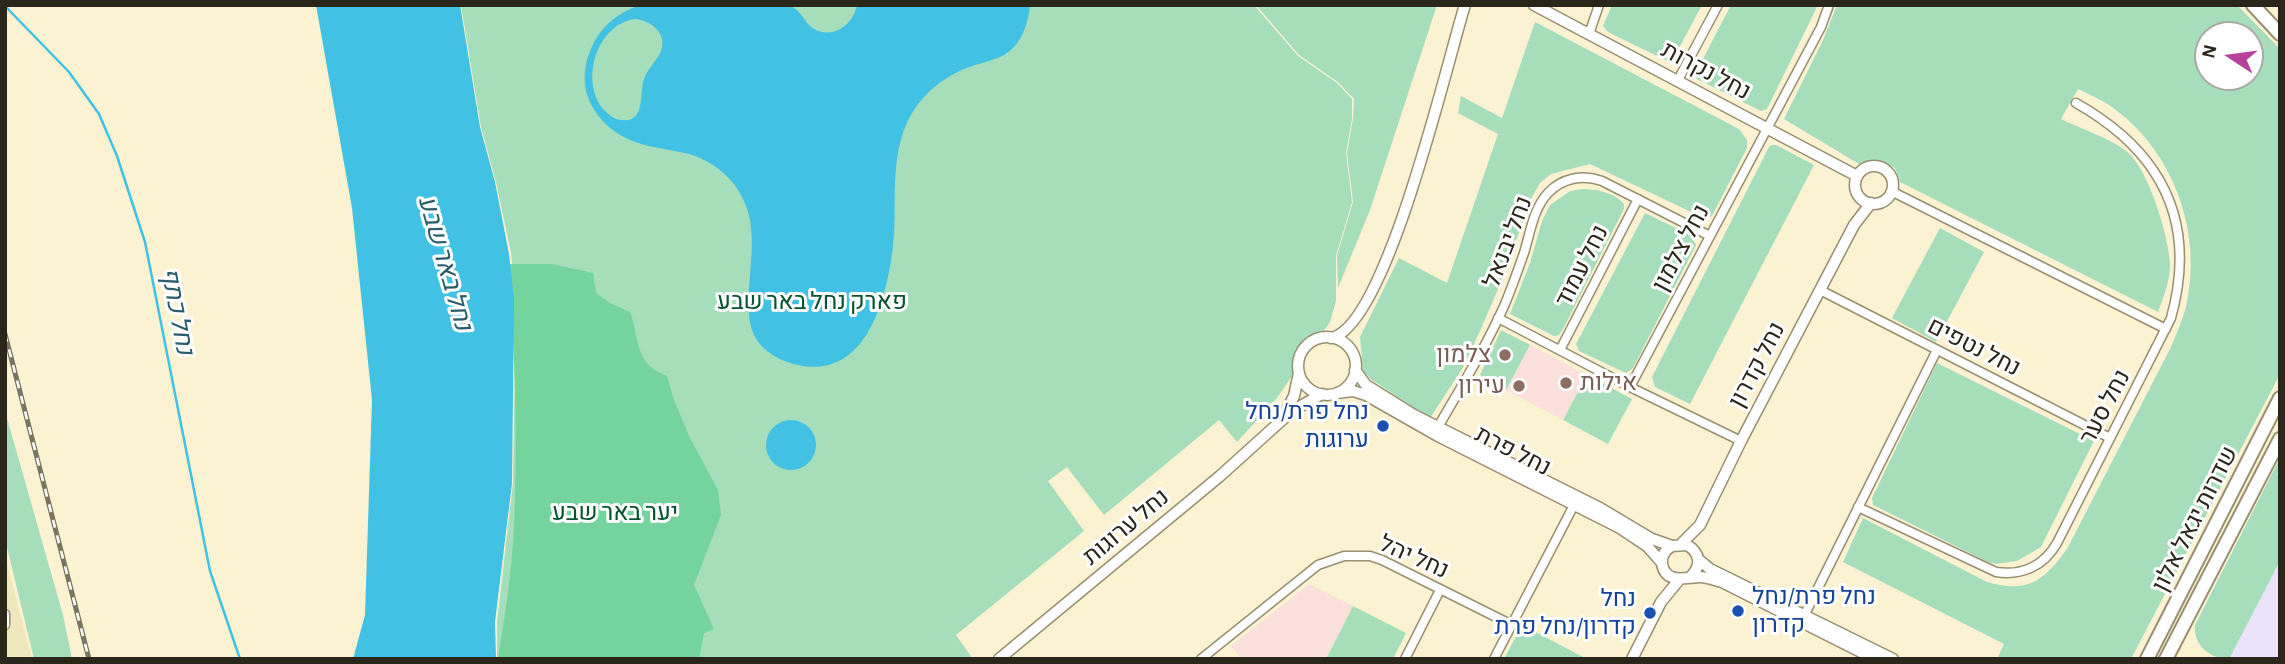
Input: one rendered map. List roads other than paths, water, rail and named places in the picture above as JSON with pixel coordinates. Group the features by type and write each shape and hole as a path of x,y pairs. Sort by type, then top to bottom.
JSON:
{"highway":[{"path":"2253,5 2280,34"},
{"name":"שדרות יגאל אלון","path":"2147,659 2280,398"},
{"name":"שדרות יגאל אלון","path":"2166,659 2280,439"}],"street":[{"path":"1350,349 1359,315 1380,275 1399,227 1465,5"},
{"name":"נחל נקרות","path":"1534,5 1857,176"},
{"path":"1589,34 1599,5"},
{"path":"1678,80 1718,5"},
{"name":"נחל צלמון","path":"1630,387 1821,27 1829,5"},
{"name":"נחל סער","path":"1858,507 1991,570 2008,574 2037,565 2054,549 2166,329 2176,300 2180,263 2177,226 2165,190 2156,174 2134,144 2106,120 2077,103"},
{"path":"1870,166 1883,168 1892,178 1891,191 1883,201 1871,203 1860,197 1856,187 1857,176 1870,166"},
{"name":"נחל יבנאל","path":"1438,427 1498,318 1516,276 1538,208 1550,191 1559,184 1576,177 1594,178 1710,236"},
{"path":"1891,191 2166,329"},
{"name":"נחל קדרון","path":"1854,225 1860,197"},
{"name":"נחל עמוד","path":"1560,350 1638,199"},
{"name":"נחל קדרון","path":"1697,555 1700,525 1741,441 1854,225 1871,203"},
{"name":"נחל נטפים","path":"1820,290 2110,438"},
{"path":"1331,338 1339,340 1350,349 1355,370 1350,382 1337,393 1316,393 1305,384 1299,372 1300,356 1305,347 1317,339 1340,336 1359,315"},
{"path":"1498,318 1741,441"},
{"path":"1805,614 1937,349"},
{"name":"נחל פרת","path":"1355,370 1361,380 1374,390 1438,427 1600,508 1657,541 1677,544"},
{"name":"נחל ערוגות","path":"1276,427 1289,409 1299,372"},
{"name":"נחל פרת","path":"1337,393 1353,391 1366,395 1438,436 1574,505 1640,541 1654,552 1663,567"},
{"name":"נחל ערוגות","path":"999,658 1220,476 1301,404 1322,394"},
{"path":"1494,659 1574,505"},
{"name":"נחל קדרון","path":"1677,544 1700,525"},
{"path":"1661,601 1664,553 1677,544 1689,545 1710,569 1893,659"},
{"path":"1632,659 1661,601 1697,569 1697,555"},
{"name":"נחל יהל","path":"1201,659 1318,565 1344,556 1370,556 1512,625"},
{"path":"1663,567 1670,577 1707,578 1722,582 1875,659"},
{"path":"1405,659 1440,590"},
{"path":"5,614 5,625"}],"water":[{"name":"נחל באר שבע","path":"316,5 460,5 480,127 495,182 509,254 514,299 512,483 495,622 496,659 353,659 365,615 372,400 352,208"},
{"path":"641,5 787,5 798,11 811,27 819,31 833,32 846,25 855,13 857,5 1030,5 1025,28 1013,48 1000,57 964,69 943,80 918,104 906,124 895,177 893,246 886,287 870,328 858,346 844,358 825,366 803,366 782,360 764,348 755,337 750,324 752,239 746,206 734,184 722,172 700,158 627,139 609,127 595,110 585,87 585,68 589,55 605,27 617,16","holes":["641,20 660,33 663,44 644,79 638,112 630,120 619,120 606,112 597,98 593,84 596,56 611,31 622,23"]},
{"path":"791,420 809,427 816,445 809,463 791,470 773,463 766,445 773,427"}],"waterway":[{"name":"נחל כתף","path":"5,6 69,72 99,114 117,156 145,242 210,571 240,659"}],"railway":[{"path":"5,334 89,659"}],"place":[{"name":"צלמון","path":"1505,355"},
{"name":"אילות","path":"1566,383"},
{"name":"עירון","path":"1519,386"},
{"name":"נחל פרת/נחל ערוגות","path":"1383,426"},
{"name":"נחל פרת/נחל קדרון","path":"1738,611"},
{"name":"נחל קדרון/נחל פרת","path":"1650,613"}],"park label":[{"name":"פארק נחל באר שבע","path":"812,302"},
{"name":"יער באר שבע","path":"615,513"}]}
